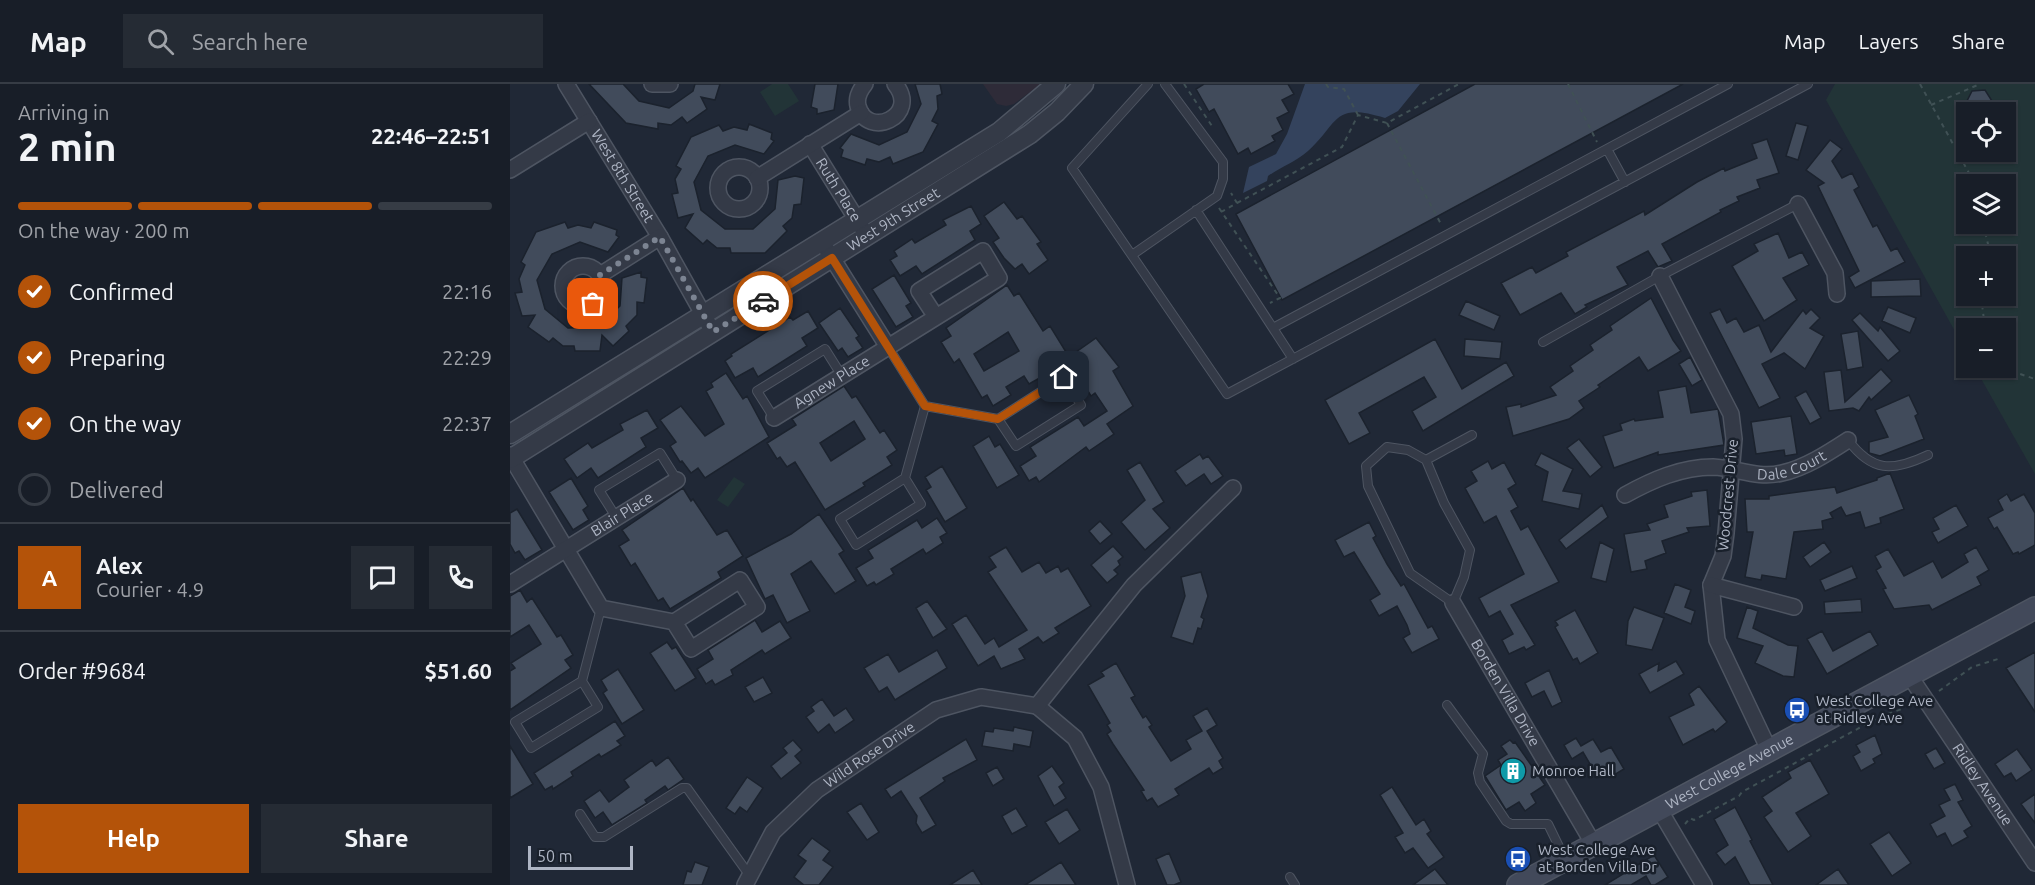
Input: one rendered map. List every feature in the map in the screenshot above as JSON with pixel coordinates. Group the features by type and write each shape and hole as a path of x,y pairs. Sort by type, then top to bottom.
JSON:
{"main road":[{"name":"West College Avenue","path":"1518,885 2035,608"}],"street":[{"name":"West 8th Street","path":"566,84 660,237 713,332"},
{"path":"652,84 670,84"},
{"path":"865,84 858,100 861,113 873,122 888,121 895,117 902,104 902,96 895,84"},
{"name":"West 9th Street","path":"510,434 702,313 822,242 999,132 1056,84"},
{"name":"West 9th Street","path":"511,457 1030,134 1057,112 1084,84"},
{"name":"Ruth Place","path":"757,178 861,113"},
{"path":"510,170 589,121"},
{"name":"Ruth Place","path":"810,144 867,236"},
{"path":"1798,204 1835,273 1838,294"},
{"path":"600,275 660,237"},
{"path":"822,242 888,347"},
{"name":"Agnew Place","path":"774,418 999,278 983,251 920,291 936,317"},
{"name":"Woodcrest Drive","path":"1660,276 1731,414 1734,439 1723,556 1711,585 1717,640 1770,752"},
{"name":"Dale Court","path":"1625,495 1650,481 1677,472 1713,467 1755,476 1783,473 1821,457 1848,440"},
{"path":"511,457 601,608 674,622 740,580 757,607 691,649 674,622"},
{"name":"Blair Place","path":"510,584 677,480"},
{"path":"1127,885 1101,787 1075,738 1037,706 1134,585 1233,488"},
{"path":"1711,585 1794,607"},
{"name":"Borden Villa Drive","path":"1453,603 1594,845"},
{"name":"Ridley Avenue","path":"1909,675 2035,863"},
{"name":"Wild Rose Drive","path":"748,880 773,832 817,790 936,710 981,697 1037,706"},
{"path":"1659,809 1704,885"}],"lane":[{"path":"1148,84 1072,168 1227,394 1808,84"},
{"path":"1132,255 1217,196 1224,179 1223,162 1165,84"},
{"path":"1273,328 1728,84"},
{"path":"1607,149 1625,182"},
{"path":"1543,342 1660,276 1798,204"},
{"path":"1196,210 1293,358"},
{"path":"888,347 925,406 905,478 840,519 856,544 921,504 905,478"},
{"path":"774,418 756,391 825,349 842,376"},
{"path":"925,406 998,419 1064,377 1081,405 1016,446 998,419"},
{"path":"1426,460 1472,435"},
{"path":"1848,440 1861,458 1884,466 1901,466 1928,455"},
{"path":"1387,447 1408,450 1426,460 1444,503 1470,550 1464,577 1453,603 1410,573 1368,486 1366,466 1387,447"},
{"path":"616,517 599,490 660,453 677,480"},
{"path":"582,681 598,707 531,748 515,722 582,681 601,608"},
{"path":"1447,705 1483,754 1478,773 1480,782 1503,818 1511,824 1548,824 1565,860"},
{"path":"580,814 595,837 604,837 682,788 687,788 748,880"},
{"path":"1290,877 1295,885"}],"path":[{"path":"1326,84 1328,87 1344,89 1358,115 1387,123 1459,84"},
{"path":"1568,84 1598,142 1607,149"},
{"path":"1920,84 1969,174"},
{"path":"1931,105 1980,84"},
{"path":"1221,212 1342,147 1358,115"},
{"path":"1387,123 1446,235"},
{"path":"1231,193 1237,203"},
{"path":"1247,252 1280,298 1270,303"},
{"path":"2016,371 2035,379"},
{"path":"1939,691 1972,667 1998,659"},
{"path":"1685,826 1690,818 1694,819 1730,801 1881,716 1905,708"}],"shaded area":[{"path":"772,84 788,84 799,101 775,116 760,92"},
{"path":"983,84 1041,84 1014,104 1006,106 997,104"},
{"path":"1835,84 2035,84 2035,474 1981,378 2016,378 2016,318 1956,318 1956,333 1826,100"},
{"path":"734,477 745,484 728,507 717,500"}],"water":[{"path":"1305,84 1420,84 1398,111 1385,118 1355,112 1339,118 1308,151 1268,176 1267,181 1243,193 1249,167 1276,154 1287,134"}],"building":[{"path":"589,84 623,84 639,101 669,108 693,91 695,84 720,84 715,100 701,97 707,109 687,123 682,117 671,125 658,123 658,129 626,123"},
{"path":"815,84 838,84 834,110 817,114 817,109 811,107"},
{"path":"915,84 940,84 942,94 937,96 938,109 932,121 938,124 923,152 893,164 890,157 879,162 867,159 865,165 841,157 843,150 840,148 851,134 879,145 907,132 921,104"},
{"path":"1204,84 1288,84 1294,94 1282,100 1289,112 1277,118 1283,130 1272,136 1275,141 1251,154 1248,148 1238,154 1214,109 1209,112 1196,89"},
{"path":"1475,84 1683,84 1282,300 1236,214"},
{"path":"1985,90 1992,101 1966,102 1972,91"},
{"path":"1796,123 1808,126 1798,160 1786,156"},
{"path":"749,124 772,133 771,139 774,141 764,154 735,145 708,156 694,182 701,210 725,229 753,229 775,209 778,180 795,176 804,178 801,204 794,205 792,218 783,226 787,231 765,253 731,253 730,248 717,248 707,240 703,244 685,228 693,214 678,218 672,194 678,193 675,179 681,169 676,166 691,137 719,125 723,131 734,127 747,130"},
{"path":"1767,139 1779,173 1757,180 1760,188 1737,197 1739,201 1662,244 1672,261 1658,267 1648,251 1617,267 1628,285 1585,305 1587,307 1575,314 1561,293 1520,315 1501,283 1532,267 1536,273 1568,256 1566,252 1644,211 1645,215 1697,182 1724,168 1725,171 1757,158 1752,144"},
{"path":"1830,140 1842,149 1832,161 1842,178 1852,173 1859,187 1854,190 1873,227 1877,225 1891,251 1897,248 1905,262 1855,288 1849,277 1859,271 1818,186 1824,183 1806,170"},
{"path":"1004,202 1017,219 1022,216 1041,242 1037,244 1048,260 1029,274 1022,264 1015,269 993,242 999,238 984,216"},
{"path":"971,206 981,224 970,231 975,240 922,274 916,266 900,276 890,260 897,256 894,251 912,239 915,243 946,225 943,220"},
{"path":"565,222 568,228 578,225 591,228 594,222 617,230 616,235 619,237 608,252 580,242 552,254 537,280 545,309 568,328 598,327 620,306 622,278 641,272 641,277 647,278 644,303 637,302 637,315 626,326 629,331 613,346 602,335 600,351 575,351 574,346 563,346 553,338 549,342 528,327 535,315 522,316 515,293 522,292 519,279 525,265 521,262 536,232"},
{"path":"1778,233 1789,258 1802,252 1809,265 1783,278 1797,300 1764,321 1732,266 1758,251 1754,244"},
{"path":"894,275 911,303 906,306 913,317 896,327 872,289"},
{"path":"1920,279 1921,296 1871,297 1871,281"},
{"path":"1007,285 1014,296 1019,293 1043,331 1050,326 1066,352 1041,368 1045,375 1029,384 1024,376 1006,387 1011,395 993,406 987,395 982,398 959,359 954,363 941,342 951,336 946,328","holes":["1008,332 1019,351 984,371 974,354"]},
{"path":"1651,298 1681,351 1648,371 1639,357 1579,401 1584,408 1569,419 1513,436 1506,407 1521,404 1521,407 1556,395 1550,387 1573,371 1570,366 1593,350 1590,345 1612,330 1610,326"},
{"path":"1466,301 1500,316 1494,330 1459,315"},
{"path":"1888,307 1916,318 1910,333 1882,321"},
{"path":"840,308 859,336 856,338 863,348 848,357 842,348 838,351 819,323"},
{"path":"1720,309 1727,323 1736,318 1744,332 1759,325 1771,352 1803,310 1806,314 1811,309 1820,318 1810,328 1824,336 1805,369 1784,353 1762,364 1780,398 1759,408 1710,313"},
{"path":"808,311 818,328 802,338 807,346 758,377 753,368 735,378 725,361 732,356 731,354 790,317 793,320"},
{"path":"1860,313 1878,331 1880,327 1900,351 1888,361 1852,320"},
{"path":"1858,331 1863,367 1847,370 1841,334"},
{"path":"1096,338 1119,367 1113,371 1133,406 1107,424 1114,434 1089,451 1086,447 1039,482 1036,477 1029,481 1020,466 1036,456 1030,447 1078,417 1084,426 1107,411 1095,393 1091,396 1081,380 1084,378 1069,357"},
{"path":"1435,339 1462,389 1506,362 1514,376 1423,431 1412,411 1436,397 1424,377 1359,413 1370,433 1349,444 1325,400"},
{"path":"1465,339 1502,342 1500,359 1464,356"},
{"path":"1690,357 1702,380 1692,386 1679,364"},
{"path":"1881,369 1892,381 1871,400 1869,397 1859,411 1853,408 1829,411 1824,372 1841,370 1845,402"},
{"path":"726,373 743,399 747,396 769,437 705,478 698,468 691,473 682,461 680,462 670,446 676,442 660,420 681,406 705,436 724,424 706,391 713,387 711,383"},
{"path":"844,386 852,398 856,396 880,433 884,430 897,450 887,457 892,465 863,483 865,486 825,510 795,462 787,467 780,457 777,459 767,443 796,425 792,419","holes":["854,421 865,439 831,461 820,443"]},
{"path":"1686,386 1691,413 1718,409 1724,445 1658,455 1658,452 1614,468 1603,436 1622,430 1620,424 1634,419 1635,421 1663,417 1658,391"},
{"path":"1806,391 1821,418 1810,424 1795,397"},
{"path":"1909,395 1918,414 1915,416 1924,439 1880,456 1869,453 1869,442 1888,437 1875,410"},
{"path":"647,410 658,428 641,438 646,447 598,478 591,468 577,478 564,459 588,443 592,448 623,430 620,424"},
{"path":"1791,416 1797,454 1785,456 1784,450 1756,454 1751,422"},
{"path":"989,436 995,447 1000,444 1019,475 997,488 973,446"},
{"path":"1579,439 1602,467 1590,477 1567,448"},
{"path":"1541,453 1573,469 1563,491 1582,494 1579,509 1542,501 1548,472 1535,465"},
{"path":"1200,454 1203,459 1208,456 1223,476 1211,484 1204,474 1186,486 1175,471"},
{"path":"1488,461 1492,469 1504,462 1516,484 1508,489 1518,507 1511,511 1521,530 1528,526 1559,582 1511,605 1535,645 1509,654 1502,640 1513,634 1500,611 1489,617 1479,598 1524,574 1496,516 1484,523 1465,488 1477,481 1471,471"},
{"path":"1140,462 1164,502 1153,509 1170,528 1145,550 1121,522 1145,500 1127,470"},
{"path":"942,466 967,508 945,522 926,490 931,487 925,477"},
{"path":"1890,473 1904,509 1880,518 1881,523 1865,528 1860,512 1846,516 1841,507 1830,513 1833,518 1822,521 1823,529 1794,532 1786,579 1762,575 1761,580 1745,577 1753,532 1747,532 1745,499 1769,499 1769,496 1835,487 1837,493 1877,480"},
{"path":"571,478 588,506 583,510 589,520 573,530 549,492"},
{"path":"683,488 717,535 727,530 743,556 718,572 721,578 670,609 663,598 658,601 635,563 631,566 619,546 629,540 622,530"},
{"path":"1707,490 1710,526 1687,528 1689,532 1662,541 1666,553 1645,561 1647,569 1631,572 1624,534 1650,530 1647,524 1668,517 1664,505 1692,496 1691,492"},
{"path":"2007,494 2011,501 2024,494 2035,513 2035,545 2019,554 2018,552 2013,554 1997,527 1994,529 1988,518 2003,510 1998,500"},
{"path":"1602,505 1608,517 1566,549 1559,540"},
{"path":"1956,505 1968,526 1938,543 1932,532 1939,529 1933,518"},
{"path":"517,509 542,550 525,560 519,551 515,553 510,544 510,513"},
{"path":"819,514 844,551 839,554 856,581 835,594 811,561 791,574 810,611 787,623 773,595 765,599 746,558 791,534"},
{"path":"937,518 947,533 940,537 943,543 926,554 923,549 891,569 894,574 876,585 874,582 867,586 856,568 873,558 868,550 917,520 922,528"},
{"path":"1100,521 1112,534 1100,544 1089,531"},
{"path":"1369,522 1376,536 1373,538 1387,564 1401,586 1404,584 1428,628 1432,626 1439,639 1412,653 1403,638 1410,634 1397,606 1379,616 1370,600 1380,594 1354,552 1344,557 1335,540"},
{"path":"1600,542 1614,549 1606,582 1591,578"},
{"path":"1824,542 1831,552 1810,567 1803,557"},
{"path":"1113,546 1123,557 1118,561 1120,565 1114,570 1118,574 1107,583 1091,565"},
{"path":"1006,547 1022,572 1039,562 1046,573 1058,566 1061,572 1068,568 1091,606 1055,628 1059,633 1043,643 1038,637 1019,649 1025,659 1001,669 994,656 978,666 952,624 966,615 985,644 994,638 999,647 1027,630 988,572 996,567 989,557"},
{"path":"1976,547 1989,570 1977,577 1981,585 1932,610 1929,605 1894,609 1876,570 1881,567 1875,556 1888,549 1904,576 1933,561 1942,578 1968,562 1964,554"},
{"path":"1852,566 1857,578 1825,591 1820,580"},
{"path":"1201,572 1208,596 1201,617 1204,619 1201,629 1198,628 1193,644 1171,637 1185,596 1181,577"},
{"path":"1675,584 1691,590 1685,607 1695,611 1691,624 1664,613"},
{"path":"520,590 527,602 532,598 557,637 561,635 573,655 565,660 571,668 510,710 510,671 515,668 511,663 541,644 529,625 510,637 510,596"},
{"path":"1861,599 1862,612 1825,614 1824,602"},
{"path":"927,601 947,629 933,638 916,608"},
{"path":"1634,607 1664,618 1652,650 1626,645 1628,621"},
{"path":"1747,607 1758,611 1753,628 1788,645 1798,646 1794,677 1783,676 1755,663 1763,646 1737,638"},
{"path":"1575,610 1598,653 1580,664 1577,658 1573,660 1555,627 1558,625 1555,621"},
{"path":"755,620 762,632 780,621 791,638 765,654 762,650 731,670 733,675 715,685 712,680 706,684 697,669 713,659 708,650"},
{"path":"1822,631 1833,651 1870,631 1878,645 1827,674 1807,639"},
{"path":"667,642 672,649 676,647 696,678 675,691 650,653"},
{"path":"937,650 947,668 895,700 887,687 879,692 864,668 888,654 899,672"},
{"path":"2035,652 2035,712 2006,668"},
{"path":"1676,661 1684,674 1650,693 1639,674 1659,663 1658,671"},
{"path":"1116,663 1135,696 1131,698 1143,718 1146,716 1152,725 1149,727 1171,761 1191,749 1186,740 1202,731 1193,716 1207,708 1217,725 1207,731 1223,758 1219,761 1223,768 1213,774 1209,768 1175,789 1179,795 1158,807 1152,798 1147,801 1141,791 1144,790 1107,734 1111,731 1107,725 1110,723 1088,685 1104,676 1101,672"},
{"path":"618,669 644,710 622,724 603,693 607,690 601,680"},
{"path":"1549,670 1562,702 1552,707 1544,691 1532,697 1525,683"},
{"path":"763,677 772,693 754,702 745,687"},
{"path":"1699,686 1727,722 1715,732 1713,729 1683,745 1669,717 1694,705 1689,694"},
{"path":"822,699 834,716 846,708 854,720 835,733 829,724 818,733 806,717 814,711 811,707"},
{"path":"615,721 625,736 617,741 621,745 601,757 599,754 571,772 573,776 553,789 552,786 545,790 534,773"},
{"path":"1014,727 1033,731 1030,747 1014,744 1013,751 982,746 985,731 993,732 994,728 1013,731"},
{"path":"1875,735 1882,754 1873,759 1875,763 1861,771 1853,756 1860,752 1856,745"},
{"path":"1576,738 1581,746 1593,739 1601,752 1611,747 1624,769 1614,775 1612,771 1608,773 1606,770 1597,776 1583,752 1572,759 1564,745"},
{"path":"966,739 977,760 943,778 945,781 920,798 936,825 922,833 916,823 917,816 901,791 891,798 885,789"},
{"path":"793,740 802,750 795,756 801,763 781,779 771,766 787,753 783,748"},
{"name":"Monroe Hall","path":"1510,740 1515,742 1545,785 1531,794 1536,803 1525,811 1519,802 1506,810 1485,776 1501,765 1498,760 1507,754 1501,746"},
{"path":"510,746 533,784 510,798"},
{"path":"1936,748 1945,763 1934,769 1925,754"},
{"path":"2017,749 2032,770 2016,781 2011,773 2004,777 1995,764"},
{"path":"668,757 684,779 668,790 665,786 645,800 647,803 612,825 603,812 595,818 584,801 600,790 609,802 629,787 624,780 652,760 656,766"},
{"path":"1810,760 1829,794 1796,813 1811,836 1788,852 1764,817 1772,811 1762,797 1791,778 1788,772"},
{"path":"1052,766 1064,783 1059,787 1066,798 1054,806 1038,776"},
{"path":"997,767 1004,779 993,786 986,773"},
{"path":"747,777 763,788 747,812 740,807 735,814 726,808"},
{"path":"1955,784 1963,800 1958,802 1972,826 1964,831 1968,837 1952,846 1945,833 1937,837 1930,824 1945,816 1939,805 1950,800 1944,789"},
{"path":"1392,787 1416,825 1424,819 1431,831 1427,834 1444,857 1428,868 1413,848 1405,853 1395,837 1403,833 1380,795"},
{"path":"2035,794 2035,823 2021,804"},
{"path":"861,803 879,832 867,840 847,812"},
{"path":"1735,807 1773,885 1750,885 1735,857 1725,865 1716,853 1728,845 1714,819"},
{"path":"1016,808 1027,826 1012,834 1002,816"},
{"path":"1067,809 1080,830 1059,844 1045,822"},
{"path":"1889,832 1911,863 1892,876 1870,844"},
{"path":"812,838 830,851 823,860 833,867 819,885 804,885 794,877 806,861 798,855"},
{"path":"1169,853 1181,882 1174,885 1167,885 1156,859"},
{"path":"1654,855 1668,877 1655,885 1651,885 1646,876 1631,885 1605,885"},
{"path":"695,862 709,867 702,885 683,885 687,871 691,872"},
{"path":"1061,862 1076,885 1025,885"},
{"path":"1435,869 1448,885 1413,885"},
{"path":"1838,869 1849,885 1816,885"},
{"path":"973,870 982,885 950,885"}],"way so far":[{"path":"593,304 602,294 603,281 600,275 660,237 713,332 763,301"}],"place":[{"name":"West College Ave at Ridley Ave","path":"1797,710"},
{"name":"Monroe Hall","path":"1513,771"},
{"name":"West College Ave at Borden Villa Dr","path":"1518,859"}],"route":[{"path":"763,301 832,258 925,406 998,419 1064,377"}]}
